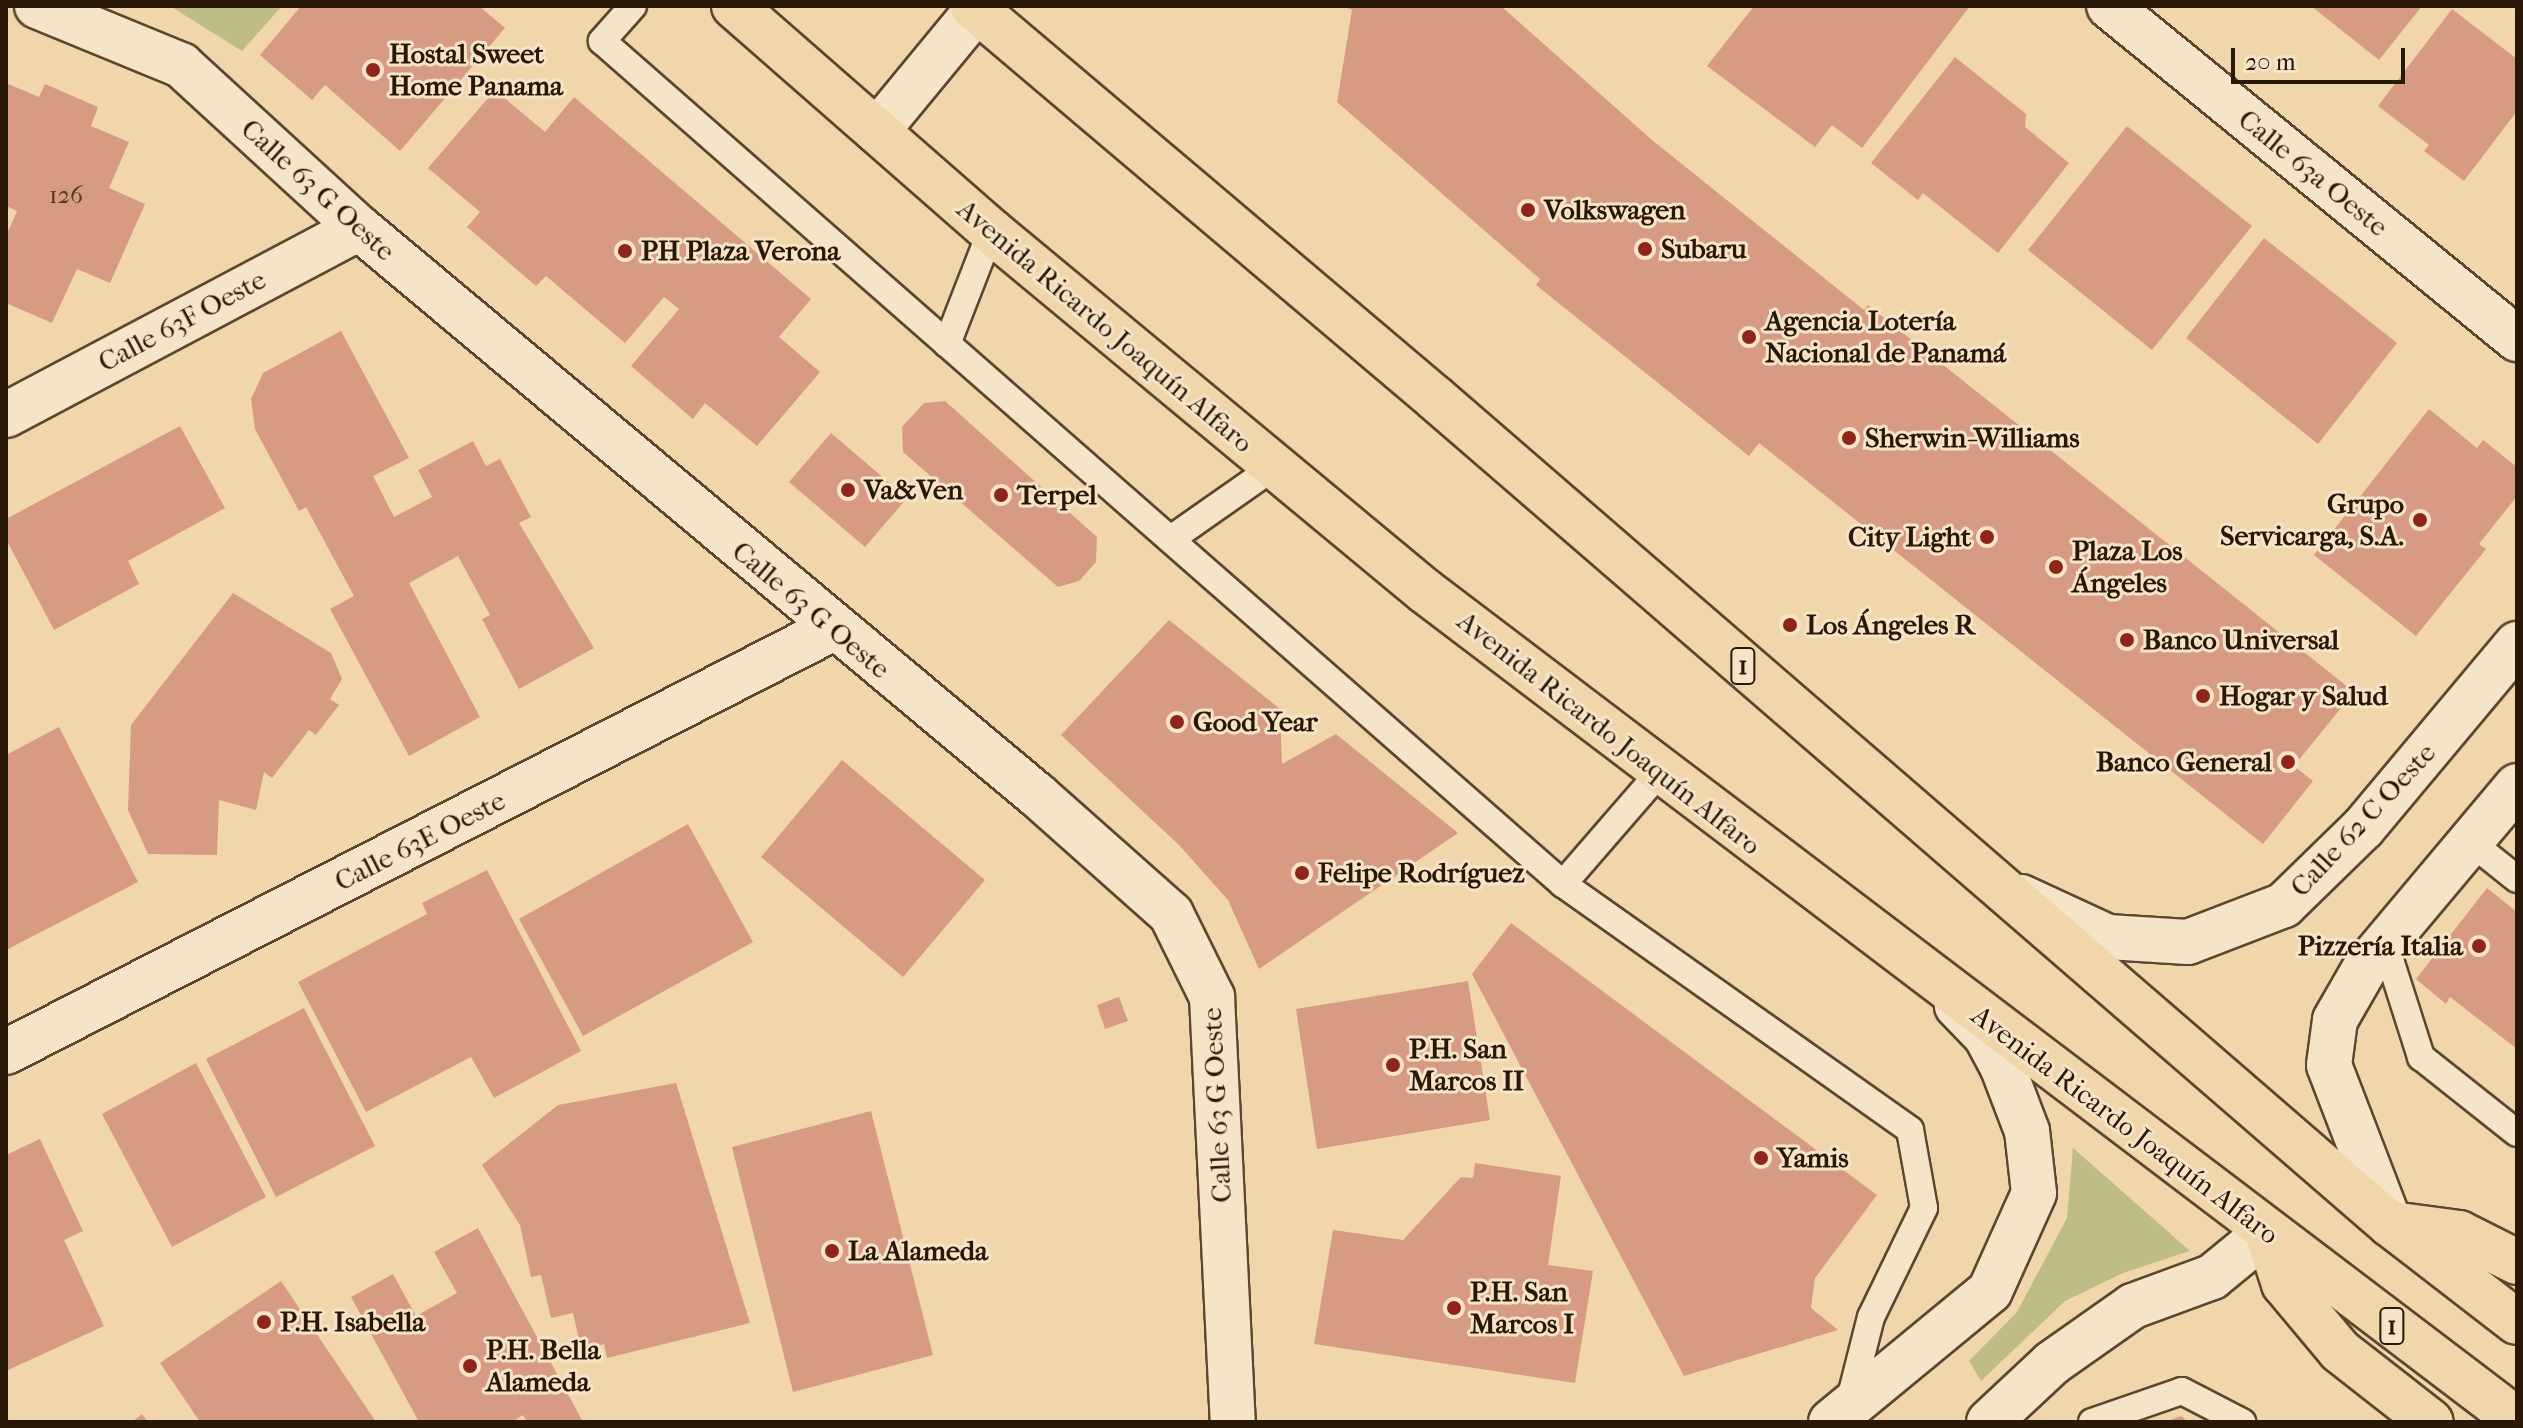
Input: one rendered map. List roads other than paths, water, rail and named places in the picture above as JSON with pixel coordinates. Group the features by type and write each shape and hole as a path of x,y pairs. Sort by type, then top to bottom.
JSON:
{"main road":[{"name":"Avenida Ricardo Joaquín Alfaro","path":"734,6 991,231 1272,468 1659,773 2517,1420"},
{"name":"1","path":"977,8 1435,398 2390,1224 2517,1322"},
{"path":"2390,1224 2459,1233 2515,1257"},
{"path":"2267,1232 2284,1284 2340,1351 2431,1422"}],"street":[{"name":"Calle 63 G Oeste","path":"37,6 181,65 359,228 832,629 1037,795 1171,914 1212,997 1233,1422"},
{"name":"Calle 63a Oeste","path":"2109,6 2517,339"},
{"path":"877,131 977,8"},
{"name":"Calle 63F Oeste","path":"6,415 359,228"},
{"name":"Calle 63E Oeste","path":"6,1052 832,629"},
{"name":"Calle 62 C Oeste","path":"1994,884 2108,937 2188,942 2284,905 2363,828 2517,644"},
{"path":"2390,1224 2329,1065 2335,1020 2366,966 2473,844 2517,786"},
{"path":"1840,1415 1990,1291 2034,1193 2027,1131 2003,1068 1986,1036 1931,977"},
{"path":"1989,1422 2052,1363 2133,1306 2212,1277 2267,1232"}],"lane":[{"path":"633,6 602,41 1563,884 1910,1130 1924,1208 1871,1317 1840,1415"},
{"path":"947,344 991,231"},
{"path":"1171,539 1272,468"},
{"path":"1563,884 1659,773"},
{"path":"2473,844 2517,879"},
{"path":"2385,944 2421,1057 2517,1133"},
{"path":"2092,1422 2182,1391 2242,1422"}],"place":[{"name":"Hostal Sweet Home Panama","path":"373,70"},
{"name":"Volkswagen","path":"1528,210"},
{"name":"Subaru","path":"1645,249"},
{"name":"PH Plaza Verona","path":"625,251"},
{"name":"Agencia Lotería Nacional de Panamá","path":"1749,337"},
{"name":"Sherwin-Williams","path":"1849,438"},
{"name":"Va&Ven","path":"848,490"},
{"name":"Terpel","path":"1001,495"},
{"name":"Grupo Servicarga, S.A.","path":"2420,520"},
{"name":"City Light","path":"1987,537"},
{"name":"Plaza Los Ángeles","path":"2056,567"},
{"name":"Los Ángeles R","path":"1790,625"},
{"name":"Banco Universal","path":"2127,640"},
{"name":"Hogar y Salud","path":"2203,696"},
{"name":"Good Year","path":"1177,722"},
{"name":"Banco General","path":"2288,762"},
{"name":"Felipe Rodríguez","path":"1302,873"},
{"name":"Pizzería Italia","path":"2479,946"},
{"name":"P.H. San Marcos II","path":"1393,1065"},
{"name":"Yamis","path":"1761,1158"},
{"name":"La Alameda","path":"832,1251"},
{"name":"P.H. San Marcos I","path":"1454,1308"},
{"name":"P.H. Isabella","path":"264,1322"},
{"name":"P.H. Bella Alameda","path":"470,1366"}]}
